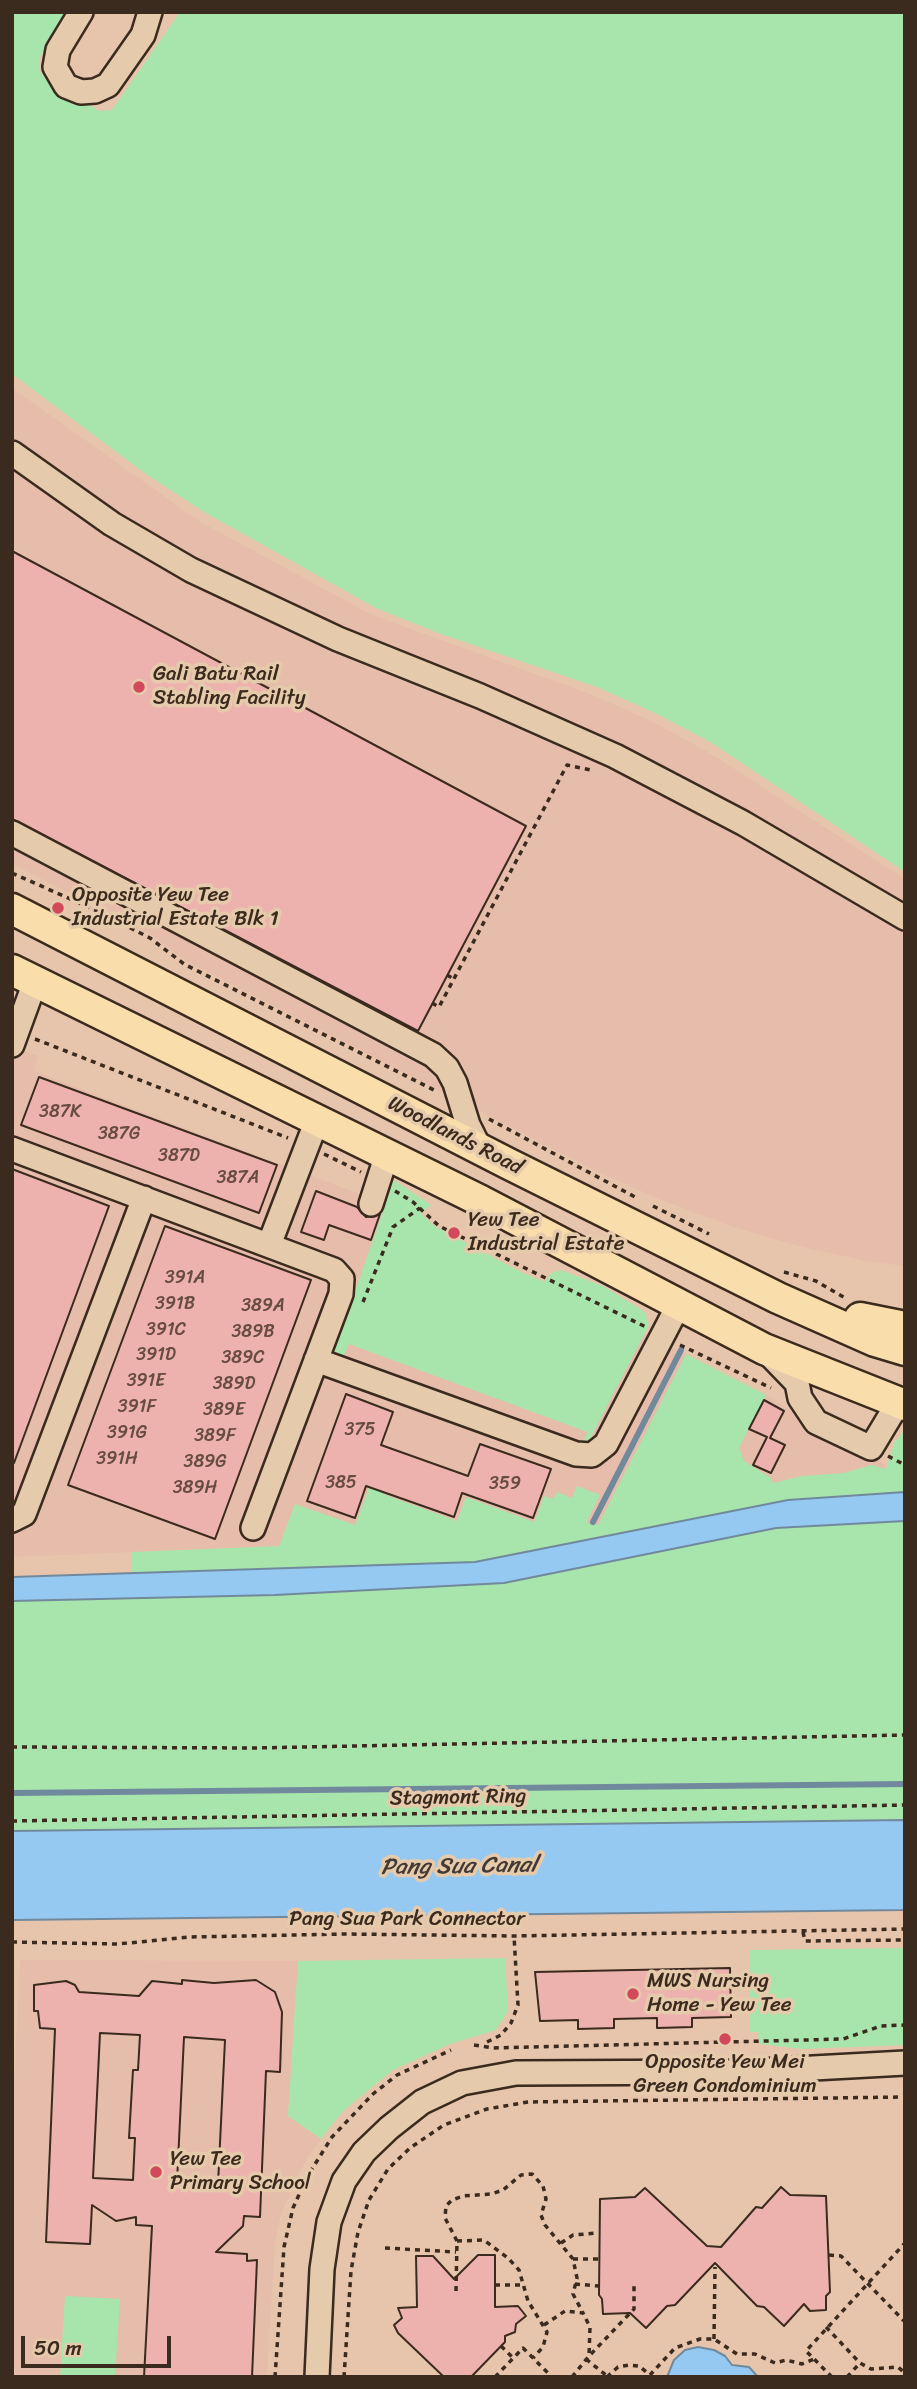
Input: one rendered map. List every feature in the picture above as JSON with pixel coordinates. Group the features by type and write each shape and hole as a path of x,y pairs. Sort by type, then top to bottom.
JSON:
{"main road":[{"name":"Woodlands Road","path":"12,909 779,1298 875,1340 905,1350"},
{"path":"24,976 312,1133 383,1168 764,1349 902,1404"},
{"path":"779,1298 905,1327"}],"street":[{"path":"81,12 58,50 55,67 66,86 81,92 95,91 108,85 143,35 150,12"},
{"path":"12,453 112,524 191,570 338,639 480,696 615,756 743,823 905,918"},
{"path":"12,834 433,1055 447,1068 455,1083 468,1125 481,1149"},
{"path":"15,1038 24,976"},
{"path":"269,1245 312,1133"},
{"path":"12,1149 334,1270 342,1279 341,1294 253,1528"},
{"path":"371,1204 383,1168"},
{"path":"12,1520 24,1514 144,1198"},
{"path":"316,1360 576,1454 592,1455 606,1444 678,1306"},
{"path":"764,1349 797,1383 800,1398 816,1422 871,1448 902,1404"},
{"path":"317,2377 322,2269 329,2222 344,2181 364,2152 388,2128 422,2102 462,2083 516,2073 740,2072 904,2063"}],"path":[{"path":"432,1003 439,1007 567,765 598,772"},
{"path":"519,839 526,843"},
{"path":"504,867 511,871"},
{"path":"490,894 497,897"},
{"path":"475,922 482,925"},
{"path":"461,948 468,952"},
{"path":"447,975 454,979"},
{"path":"15,1038 49,1046 233,1114 312,1133 383,1168 439,1226 524,1270 561,1283 746,1378 800,1398"},
{"path":"359,1311 393,1227 420,1208"},
{"path":"12,1748 269,1748 905,1735"},
{"name":"Stagmont Ring","path":"12,1821 905,1805"},
{"name":"Pang Sua Park Connector","path":"12,1942 118,1944 190,1937 345,1934 514,1936 905,1929"},
{"name":"Pang Sua Park Connector","path":"803,1932 805,1941 905,1940"},
{"path":"486,2042 501,2035 511,2023 518,2005 514,1936"},
{"path":"474,2045 506,2047 843,2039 881,2026 905,2025"},
{"path":"344,2377 351,2272 358,2232 369,2200 388,2169 410,2148 444,2125 487,2109 528,2102 905,2097"},
{"path":"456,2291 457,2241 445,2218 446,2206 452,2200 463,2196 491,2194 503,2190 521,2175 532,2174 543,2186 546,2199 541,2215 545,2225 573,2259 573,2294 590,2327 588,2357 607,2376 618,2367 629,2365 639,2366 650,2375 675,2348 690,2341 714,2339 737,2354 755,2354 775,2363 786,2360 802,2364 814,2359"},
{"path":"561,2243 573,2235 598,2233"},
{"path":"457,2241 484,2240 519,2270 528,2301 547,2332 543,2347 533,2358"},
{"path":"832,2377 806,2351 905,2243"},
{"path":"385,2248 457,2252"},
{"path":"829,2255 841,2256 905,2322"},
{"path":"573,2259 598,2259"},
{"path":"714,2339 715,2267"},
{"path":"575,2284 599,2286"},
{"path":"495,2285 524,2285"},
{"path":"572,2377 634,2309 634,2285"},
{"path":"544,2325 554,2315 565,2311 583,2313"},
{"path":"826,2328 860,2363 871,2368 898,2367 905,2373"},
{"path":"501,2346 513,2358"},
{"path":"495,2377 523,2348 552,2377"},
{"path":"847,2377 860,2363"}],"shaded area":[{"path":"12,388 199,521 372,615 593,695 653,722 708,752 905,879 905,1266 866,1261 798,1246 731,1226 600,1173 186,961 152,935 12,864"},
{"name":"Yew Tee Industrial Estate","path":"12,1046 38,1056 34,1071 388,1205 435,1231 686,1354 789,1409 801,1424 885,1464 878,1486 598,1525 570,1521 503,1537 12,1557"},
{"name":"Yew Tee Primary School","path":"20,1960 298,1961 288,2116 321,2139 306,2160 281,2214 275,2242 267,2377 12,2377 12,2125"}],"green space":[{"path":"12,12 68,12 39,59 40,72 99,111 112,110 180,12 905,12 905,872 712,743 657,714 597,687 438,633 376,608 204,512 146,474 12,374"},
{"path":"391,1178 431,1205 421,1214 436,1227 523,1273 545,1282 551,1273 561,1270 603,1286 645,1312 649,1325 589,1441 582,1446 587,1432 349,1344 343,1358 336,1355 334,1351 389,1194 387,1184"},
{"path":"686,1354 766,1395 739,1448 744,1461 771,1478 773,1483 802,1476 844,1473 871,1465 886,1469 894,1443 905,1430 905,1492 788,1500 475,1562 132,1574 132,1552 279,1546 295,1504 355,1525 375,1472 389,1477 383,1494 457,1521 466,1497 534,1522 544,1496 553,1499 557,1492 572,1498 577,1486 600,1495 586,1523 598,1525"},
{"path":"905,1521 905,1820 12,1831 12,1601 275,1595 504,1583 776,1528"},
{"path":"905,1948 905,2045 802,2049 759,2044 758,2032 750,2032 749,1950"},
{"path":"505,1958 508,2011 496,2030 450,2044 393,2070 342,2112 321,2139 288,2116 298,1961"},
{"path":"65,2296 120,2299 115,2377 60,2377"}],"water":[{"path":"905,1492 905,1521 776,1528 504,1583 275,1595 12,1601 12,1577 475,1562 788,1500"},
{"name":"Pang Sua Canal","path":"905,1820 905,1910 12,1920 12,1831"},
{"path":"698,2347 714,2350 725,2356 732,2365 749,2367 758,2377 667,2377 674,2360 685,2350"}],"building":[{"name":"Gali Batu Rail Stabling Facility","path":"12,551 526,826 418,1031 12,819"},
{"path":"39,1077 277,1165 259,1213 21,1125"},
{"path":"12,1169 109,1206 14,1463 12,1463"},
{"path":"316,1191 357,1207 366,1217 380,1214 371,1240 329,1225 324,1240 301,1232"},
{"path":"165,1226 311,1280 215,1539 68,1485"},
{"path":"346,1394 393,1412 381,1445 468,1476 480,1444 551,1469 533,1518 462,1493 454,1517 366,1486 355,1518 307,1501"},
{"path":"764,1400 784,1411 770,1438 785,1445 771,1473 753,1465 767,1437 749,1429"},
{"name":"MWS Nursing Home - Yew Tee","path":"730,1968 731,2017 692,2018 692,2027 657,2028 657,2018 614,2019 614,2028 578,2029 578,2020 540,2021 535,1972"},
{"path":"182,1980 214,1983 256,1980 275,1992 282,2012 280,2072 266,2071 260,2217 244,2216 243,2226 216,2252 247,2254 247,2261 257,2260 252,2377 144,2377 152,2226 136,2225 136,2217 116,2221 92,2205 90,2244 46,2242 55,2029 40,2028 38,2011 34,2011 34,1985 66,1981 75,1985 79,1992 139,1996 152,1981 182,1984","holes":["100,2033 140,2035 138,2070 133,2070 129,2138 135,2138 133,2180 93,2178","184,2037 225,2040 218,2184 177,2182"]},
{"path":"781,2187 790,2195 826,2196 830,2292 826,2296 826,2310 810,2311 804,2304 784,2326 764,2307 757,2306 715,2263 675,2305 667,2306 646,2328 630,2313 603,2314 602,2299 599,2295 600,2199 635,2197 645,2188 707,2246 721,2247 756,2207 762,2208"},
{"path":"478,2255 495,2255 495,2307 518,2306 526,2316 516,2324 515,2332 505,2336 505,2342 471,2377 444,2377 398,2333 394,2325 402,2318 398,2308 417,2307 416,2256 433,2256 454,2279"}],"waterway":[{"path":"593,1522 681,1350"},
{"path":"12,1793 905,1784"}],"place":[{"name":"Gali Batu Rail Stabling Facility","path":"139,687"},
{"name":"Opposite Yew Tee Industrial Estate Blk 1","path":"58,908"},
{"name":"Yew Tee Industrial Estate","path":"454,1233"},
{"name":"MWS Nursing Home - Yew Tee","path":"633,1994"},
{"name":"Opposite Yew Mei Green Condominium","path":"725,2039"},
{"name":"Yew Tee Primary School","path":"156,2172"}]}
